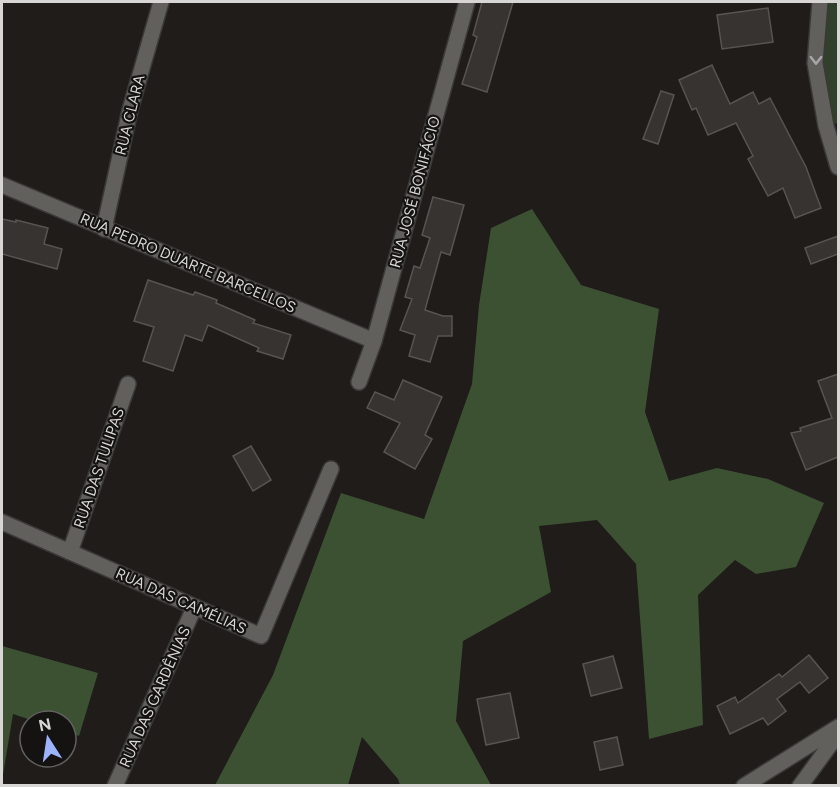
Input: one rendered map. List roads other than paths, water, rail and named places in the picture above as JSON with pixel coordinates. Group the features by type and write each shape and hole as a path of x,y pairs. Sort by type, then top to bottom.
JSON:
{"street":[{"name":"RUA CLARA","path":"104,229 130,110 161,2"},
{"name":"RUA JOSÉ BONIFÁCIO","path":"359,382 374,341 467,2"},
{"path":"820,2 815,63 832,125 838,167"},
{"name":"RUA PEDRO DUARTE BARCELLOS","path":"2,185 374,341"},
{"name":"RUA DAS TULIPAS","path":"70,552 128,384"},
{"name":"RUA DAS CAMÉLIAS","path":"2,522 261,636 331,469"},
{"name":"RUA DAS GARDÊNIAS","path":"115,786 194,608"},
{"path":"744,786 838,727"},
{"path":"800,786 838,734"}]}
